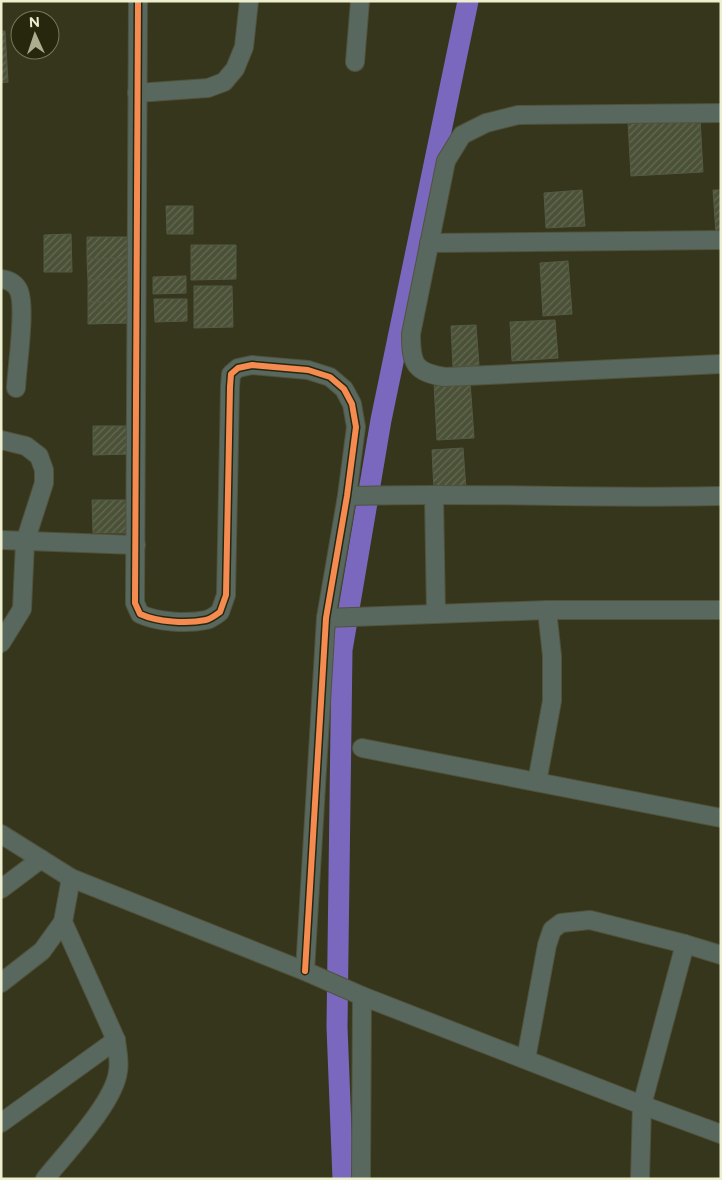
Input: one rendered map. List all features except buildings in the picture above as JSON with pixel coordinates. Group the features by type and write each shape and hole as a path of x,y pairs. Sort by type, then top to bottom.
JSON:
{"street":[{"path":"138,1 135,603 140,614 168,622 207,620 220,612 226,594 231,374 238,368 252,365 308,370 330,377 344,389 352,404 356,426 348,496 327,618 306,971"},
{"path":"137,93 208,88 224,82 235,69 244,47 249,1"},
{"path":"355,62 360,1"},
{"path":"721,113 518,115 486,123 462,135 446,161 411,334 411,351 416,365 428,374 445,377 721,364"},
{"path":"429,243 721,240"},
{"path":"1,279 9,280 18,290 22,306 16,388"},
{"path":"1,440 26,446 40,456 44,470 44,483 25,542 22,609 1,643"},
{"path":"348,496 434,495 644,498 721,496"},
{"path":"434,495 436,614"},
{"path":"1,540 136,545"},
{"path":"537,782 552,701 552,656 547,610"},
{"path":"327,618 547,610 721,610"},
{"path":"362,748 721,818"},
{"path":"1,834 72,878 306,971 361,996 721,1134"},
{"path":"1,890 41,859"},
{"path":"1,983 42,950 63,922 72,878"},
{"path":"526,1059 547,945 552,930 561,923 590,920 721,954"},
{"path":"45,1179 99,1112 114,1086 119,1058 116,1040 63,922"},
{"path":"640,1179 642,1105 684,944"},
{"path":"361,996 361,1179"},
{"path":"1,1123 116,1040"}],"waterway":[{"path":"343,1179 337,1027 342,650 381,420 468,1"}],"cycle path":[{"path":"138,1 135,603 140,614 172,622 190,622 208,619 220,612 226,595 231,374 238,368 252,365 308,370 330,377 344,389 352,404 356,427 347,496 326,618 305,971"}]}
